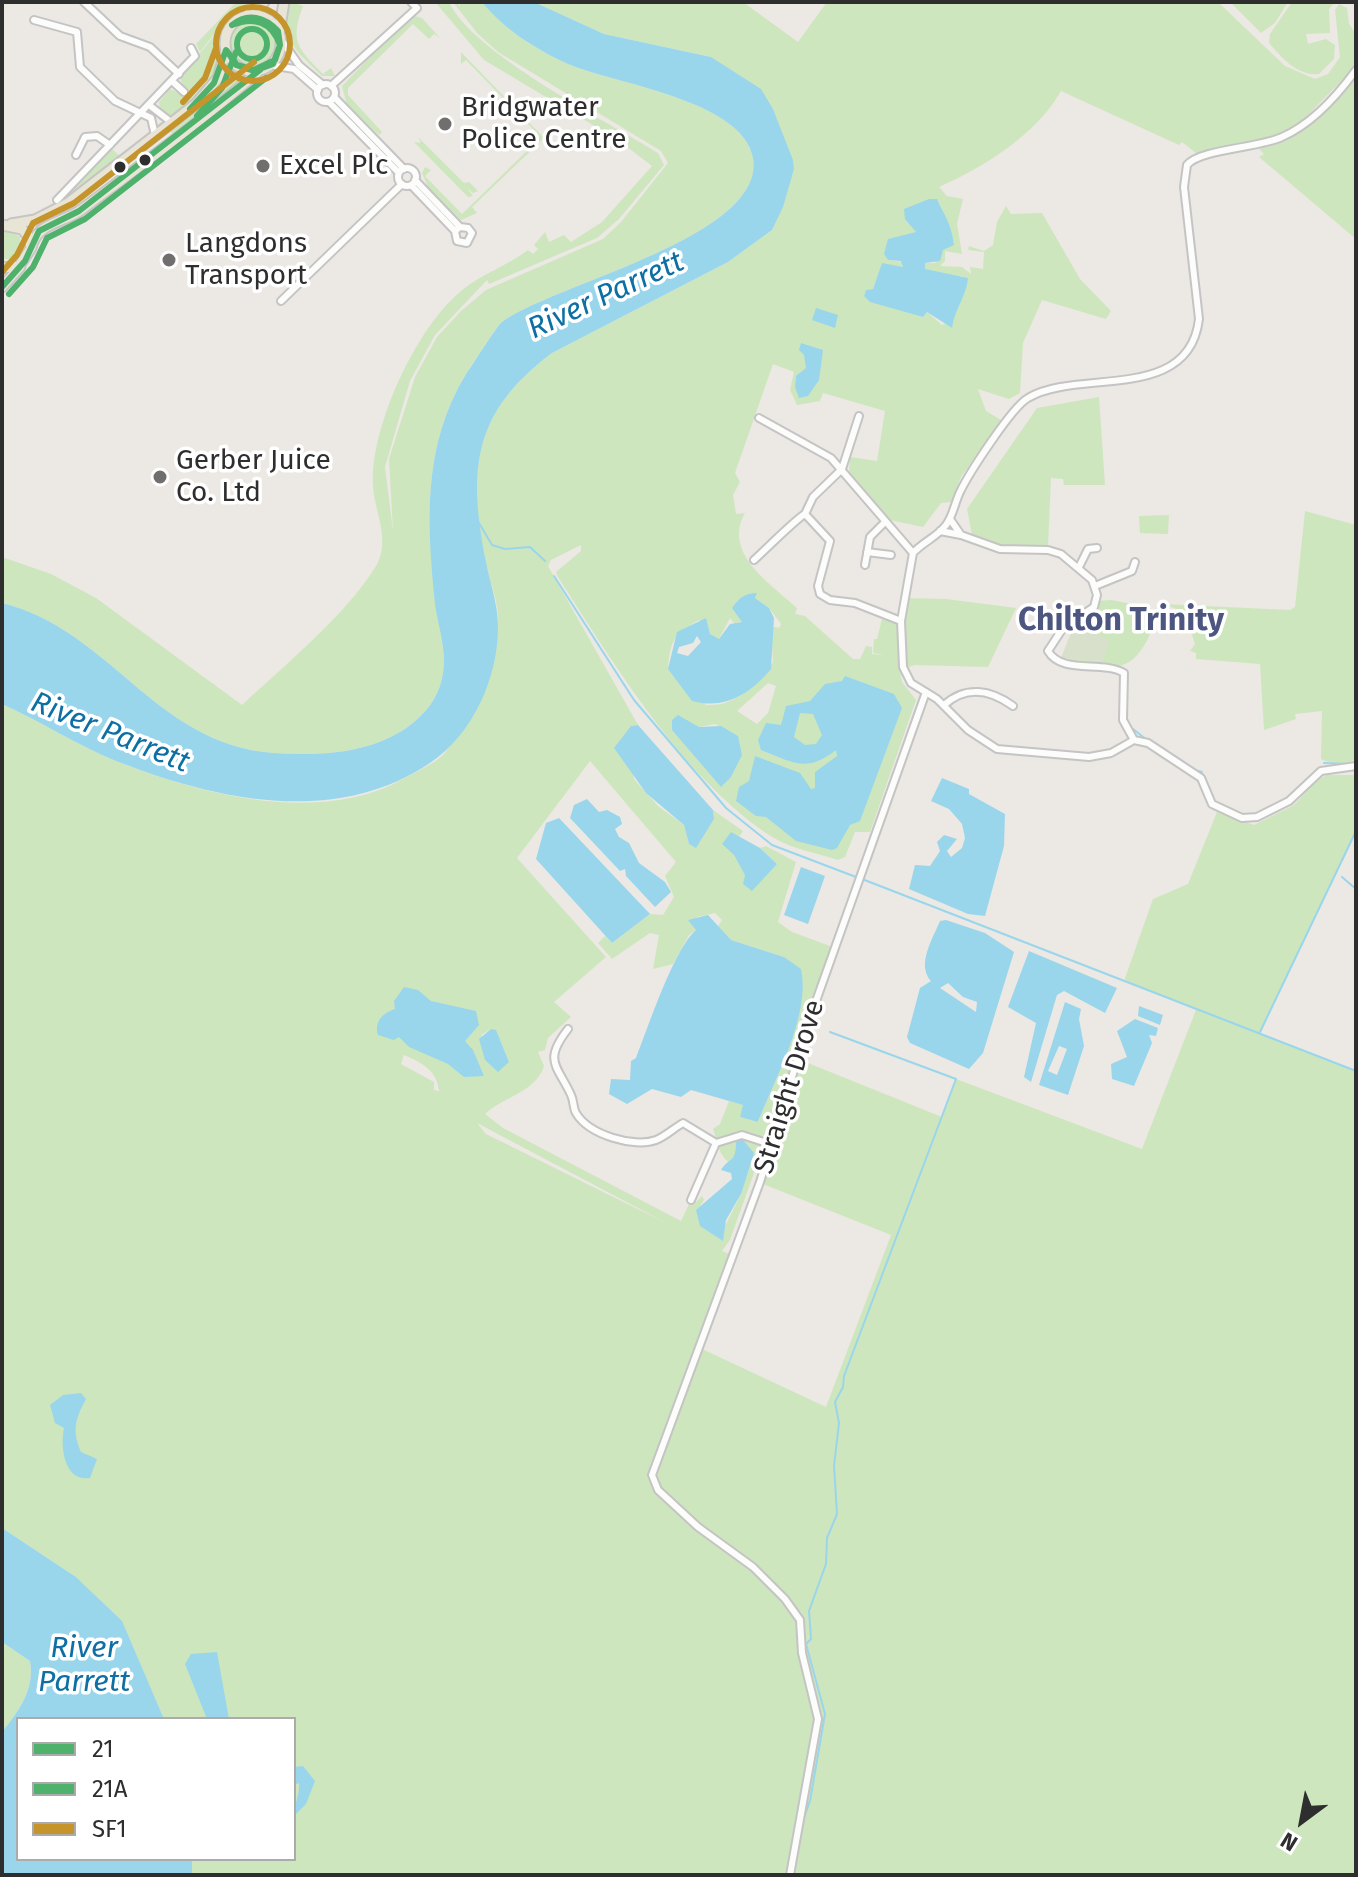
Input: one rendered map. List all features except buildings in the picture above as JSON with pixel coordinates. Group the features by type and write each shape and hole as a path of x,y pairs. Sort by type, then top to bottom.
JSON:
{"main road":[{"path":"5,224 35,220 55,211 209,92 218,78 231,26 264,2"},
{"path":"2,287 25,261 35,234 79,211 279,53 284,2"},
{"path":"246,16 266,19 280,36"},
{"path":"226,50 242,68 265,67"},
{"path":"5,224 26,233 31,248"},
{"path":"2,268 12,268 25,261"}],"street":[{"path":"84,2 120,36 150,47 179,74"},
{"path":"332,99 320,100 324,87 417,8 411,2"},
{"path":"34,20 77,32 80,67 115,101 154,122 155,136"},
{"path":"280,36 299,65 324,87 401,171 402,184"},
{"path":"57,200 195,56 191,48"},
{"path":"265,67 294,69 324,87"},
{"path":"1356,70 1338,93 1288,134 1255,147 1199,155 1190,161 1184,187 1199,319 1189,345 1166,368 1147,377 1047,391 1029,398 1015,410 967,479 950,519 913,553 901,621 903,672 911,683 944,705 984,742 1003,750 1089,757 1111,753 1134,740 1148,743 1201,778 1212,804 1242,818 1257,817 1289,801 1321,771 1356,766"},
{"path":"172,81 184,92"},
{"path":"149,105 164,121 172,123"},
{"path":"76,155 85,137 97,136 110,145"},
{"path":"401,171 413,170 413,183 457,229"},
{"path":"281,301 402,184 413,183"},
{"path":"751,548 757,558 786,533 796,518 805,514 813,497 842,469 859,416"},
{"path":"759,418 824,454 842,469 884,523 913,553"},
{"path":"805,514 830,541 818,586 820,594 830,600 855,603 901,621"},
{"path":"950,519 961,535"},
{"path":"865,565 870,537 884,523"},
{"path":"940,531 1000,549 1055,551 1079,567 1095,586 1097,595 1094,607 1063,628 1048,651 1060,662 1108,667 1124,673 1123,720 1134,740"},
{"path":"1079,567 1088,549 1097,548"},
{"path":"867,552 891,555"},
{"path":"1095,586 1132,571 1135,562"},
{"name":"Straight Drove","path":"790,1875 818,1728 802,1653 800,1620 762,1575 698,1527 651,1481 773,1145 810,1018 926,692"},
{"path":"944,705 967,692 987,693 1013,706"},
{"path":"999,709 1003,699"},
{"path":"568,1029 555,1045 553,1065 583,1120 609,1137 648,1142 683,1123 716,1143 742,1135 773,1145"},
{"path":"691,1200 716,1143"}],"green space":[{"path":"236,2 247,2 225,20 200,52 196,44"},
{"path":"249,2 258,2 223,28 217,70 208,87 177,114 168,117 160,111 159,102 170,89 183,95 186,93 180,78 225,22"},
{"path":"291,2 303,6 297,28 302,50 323,74 331,68 335,76 322,76 292,44 286,25"},
{"path":"449,2 462,22 484,43 543,85 658,153 664,165 619,219 597,238 489,284 487,280 435,335 410,381 385,467 393,531 389,459 415,377 437,337 486,290 603,239 621,222 668,163 661,151 498,52 477,33 453,2 458,2 459,7 461,2 482,2 510,30 568,64 674,97 726,122 744,138 753,158 748,186 726,212 692,235 651,256 527,308 501,323 466,374 441,429 435,457 431,486 431,544 444,665 440,686 418,719 384,740 347,751 286,754 232,745 196,730 164,709 74,637 40,617 2,603 2,557 51,574 96,598 242,705 314,638 364,584 376,566 382,545 373,483 380,434 399,380 428,329 444,308 469,285 528,250 533,254 538,249 534,245 545,232 549,242 564,235 571,242 602,222 652,166 618,140 484,60 436,3"},
{"path":"534,2 743,2 798,42 827,2 1218,2 1285,66 1315,79 1328,74 1340,57 1335,10 1339,4 1347,8 1349,24 1356,34 1356,66 1302,121 1266,141 1196,153 1182,142 1179,145 1061,91 1038,122 1008,148 974,170 939,187 947,196 963,199 957,224 962,254 945,251 945,261 940,266 962,267 971,274 970,267 983,269 984,252 968,250 969,246 984,251 993,245 997,222 1006,206 1011,214 1042,213 1080,279 1111,311 1106,319 1042,300 1023,343 1020,393 1009,399 978,389 986,411 1001,420 961,477 951,502 941,503 923,527 890,520 849,473 850,457 877,461 885,411 823,393 820,401 797,405 790,390 794,372 773,364 735,473 740,482 733,495 736,514 745,513 740,528 744,554 763,578 797,608 795,614 805,616 853,659 860,659 866,646 872,647 872,654 884,655 873,653 874,639 877,639 882,619 901,623 904,598 946,599 1016,608 988,667 915,665 900,670 902,682 916,700 870,832 855,832 845,857 838,860 781,842 742,815 711,786 681,754 627,683 558,577 556,572 581,551 581,545 551,560 548,566 638,725 631,726 634,779 658,806 684,825 689,844 714,819 713,810 743,831 739,837 731,832 734,855 746,875 743,884 777,864 760,848 766,846 796,862 778,922 792,932 830,946 831,957 730,1240 722,1251 734,1256 700,1348 826,1407 891,1235 763,1184 803,1061 942,1117 956,1079 1142,1149 1196,1010 1124,981 1153,899 1188,884 1217,812 1254,825 1294,805 1316,781 1327,775 1356,775 1356,831 1259,1033 1356,1071 1356,1875 192,1875 192,1861 296,1861 296,1717 163,1717 121,1621 76,1577 2,1528 2,704 116,761 184,784 259,800 297,803 334,801 370,793 403,779 444,754 490,653 498,626 477,498 482,445 491,421 505,398 525,375 552,353 728,262 772,230 794,169 773,109 711,57 604,34","holes":["939,203 954,244 943,250 935,263 925,263 925,269 951,277 963,276 959,305 954,309 952,321 942,325 927,312 923,317 864,296 866,290 873,289 882,264 903,267 905,262 888,260 888,239 910,237 916,232 911,223","757,593 755,598 769,608 781,624 779,628 771,626 773,662 753,686 736,698 717,705 706,705 668,669 672,644 684,629 699,620 714,639 719,639 730,618 734,623 742,622 737,613","768,683 776,686 768,713 757,724 737,711","715,724 738,736 738,758 731,777 715,780 701,761 699,727","590,761 676,862 665,876 674,897 663,915 650,914 612,943 605,936 598,943 612,959 650,933 659,935 653,969 673,964 689,935 696,930 697,917 715,913 722,920 717,928 731,940 784,957 759,1122 740,1117 744,1105 729,1101 720,1124 713,1129 723,1157 731,1164 736,1155 741,1194 725,1226 700,1206 704,1200 702,1196 696,1202 691,1200 681,1221 503,1128 485,1114 527,1088 540,1075 544,1066 538,1052 545,1050 548,1038 571,1017 554,1002 606,957 517,858","491,1029 496,1031 509,1062 481,1035","404,1055 422,1064 432,1072 439,1091 434,1090 434,1082 401,1064","477,1123 668,1224 486,1134"]},
{"path":"1230,2 1288,2 1275,23 1261,33"},
{"path":"1292,2 1335,2 1329,9 1330,33 1306,34 1308,44 1326,39 1335,45 1334,59 1319,74 1297,69 1269,43 1270,34"},
{"path":"415,16 422,18 440,38 434,34 429,39 413,24 348,88 348,95 382,132 379,135 347,105 342,86 403,23"},
{"path":"253,21 269,27 275,43 269,59 253,65 237,59 231,43 237,27"},
{"path":"461,52 544,138 472,207 477,213 461,220 429,190 422,173 425,167 431,170 425,176 462,214 532,146 529,137 537,133 466,60 461,64"},
{"path":"228,67 247,77 172,134 169,130 213,94"},
{"path":"1356,77 1356,239 1259,157 1264,154 1259,149 1288,137 1314,121"},
{"path":"418,137 464,183 469,182 478,191 473,193 467,188 473,196 468,197 414,142 421,143"},
{"path":"111,148 120,156 114,164 52,209"},
{"path":"2,232 12,232 20,237 21,251 15,259 2,259"},
{"path":"1099,397 1105,485 1064,485 1063,479 1051,478 1048,547 1000,546 972,535 967,509 1037,408"},
{"path":"1305,511 1356,525 1356,759 1348,762 1334,763 1321,759 1322,711 1295,714 1296,719 1264,730 1260,664 1196,659 1196,653 1190,651 1195,644 1191,632 1194,630 1188,623 1190,614 1163,604 1290,610 1295,607"},
{"path":"1169,515 1168,534 1140,533 1139,516"},
{"path":"1097,601 1138,605 1157,618 1140,652 1121,666 1060,662 1061,658 1103,661 1094,632 1099,608 1096,604"},
{"path":"1099,608 1094,632 1109,641 1103,661 1061,658 1072,630 1069,627 1081,623"},
{"path":"2,1642 30,1661 31,1671 24,1699 2,1732"}],"water":[{"name":"River Parrett","path":"482,2 534,2 604,34 711,57 761,89 773,109 794,169 783,207 772,230 728,262 552,353 525,375 505,398 491,421 482,445 477,499 497,610 497,646 488,685 470,721 445,751 393,783 355,795 315,801 275,801 234,796 154,775 101,755 2,704 2,603 40,617 74,637 164,709 196,730 232,745 298,754 359,748 396,734 427,709 440,686 444,656 432,574 431,486 441,429 466,374 501,323 527,308 651,256 692,235 726,212 748,186 753,158 744,138 726,122 702,108 568,64 510,30"},
{"path":"937,199 954,245 943,250 940,261 925,263 925,269 968,278 952,328 927,312 923,317 870,302 864,296 866,290 873,289 882,263 903,267 901,261 888,260 884,254 888,239 916,232 905,219 904,209"},
{"path":"816,308 838,315 835,328 812,320"},
{"path":"801,343 823,350 819,380 808,396 799,398 795,387 796,376 806,368 804,355 799,350"},
{"path":"757,593 755,598 769,608 774,618 771,669 736,698 715,703 692,701 668,669 677,632 706,618 710,634 719,639 730,624 742,622 732,608 737,601","holes":["697,636 701,642 688,656 677,653 679,647 693,643"]},
{"path":"845,676 894,694 902,708 860,821 850,825 837,848 832,850 796,841 766,817 756,816 736,801 739,787 749,781 755,756 800,773 811,789 815,788 815,772 837,756 836,750 817,762 800,764 761,750 758,740 766,723 781,725 786,706 810,701 825,684 842,681","holes":["800,713 813,714 822,735 816,744 805,745 794,737"]},
{"path":"678,715 699,727 721,726 738,736 742,755 731,777 721,787 672,730 672,720"},
{"path":"638,725 713,810 714,819 696,848 689,844 684,825 646,793 614,748 631,726"},
{"path":"942,778 969,789 969,794 1005,814 1004,846 985,916 968,914 909,889 915,865 930,866 940,851 937,842 944,835 957,839 947,851 951,857 962,848 965,838 962,824 949,809 931,801"},
{"path":"587,799 599,812 607,810 620,817 622,824 615,829 619,837 629,843 639,863 665,882 671,892 655,907 626,876 625,869 620,871 570,818 574,805"},
{"path":"559,818 650,914 612,943 536,859 546,823"},
{"path":"731,832 760,848 777,864 752,891 743,884 745,875 734,855 722,844"},
{"path":"801,867 825,876 808,924 784,915"},
{"path":"708,915 731,940 784,957 801,969 803,987 796,1026 758,1122 740,1117 743,1105 691,1090 681,1097 652,1089 627,1104 609,1094 611,1079 630,1080 631,1061 636,1058 671,970 696,930 688,920"},
{"path":"946,920 985,933 1014,952 983,1053 969,1069 910,1043 907,1037 920,988 931,981 925,959 940,921","holes":["948,983 963,997 977,1002 976,1012 940,988"]},
{"path":"1029,951 1117,988 1105,1013 1064,991 1057,995 1031,1082 1024,1077 1036,1023 1008,1007"},
{"path":"404,987 418,990 431,1001 476,1011 479,1025 465,1041 473,1050 484,1076 464,1077 448,1064 409,1047 399,1037 394,1040 378,1035 378,1022 383,1015 395,1009 394,1001"},
{"path":"1065,1002 1081,1009 1079,1019 1084,1046 1068,1095 1039,1085","holes":["1059,1046 1067,1049 1057,1075 1048,1071"]},
{"path":"1139,1006 1163,1015 1160,1025 1138,1016"},
{"path":"1135,1019 1158,1028 1156,1036 1149,1035 1152,1043 1134,1086 1112,1079 1111,1064 1127,1057 1117,1031"},
{"path":"491,1029 496,1030 509,1062 498,1072 485,1060 479,1039"},
{"path":"742,1139 754,1153 741,1194 726,1220 723,1241 700,1226 696,1210 732,1179 731,1173 721,1170 734,1157 736,1141"},
{"path":"81,1393 86,1399 77,1419 76,1438 81,1452 97,1459 90,1478 74,1475 69,1469 64,1453 64,1428 55,1423 50,1405 63,1395"},
{"name":"River Parrett","path":"2,1528 76,1577 122,1621 163,1717 16,1717 16,1861 192,1861 192,1875 2,1875 2,1732 24,1699 31,1671 30,1661 2,1642"},
{"path":"217,1652 229,1717 206,1717 185,1664 191,1654"},
{"path":"303,1766 315,1781 306,1804 296,1814 299,1783 296,1784 296,1767"}],"waterway":[{"path":"479,523 492,545 505,549 530,547 545,561"},
{"path":"554,576 634,700 726,808 772,845 856,877"},
{"path":"1133,729 1147,740"},
{"path":"1156,745 1171,755"},
{"path":"1324,763 1347,764"},
{"path":"1191,769 1202,772"},
{"path":"1260,1032 1356,831"},
{"path":"1342,877 1356,889"},
{"path":"862,879 1356,1071"},
{"path":"802,1823 810,1801 825,1714 806,1644 811,1639 809,1611 826,1564 827,1538 837,1514 834,1466 839,1423 835,1402 956,1079 830,1032"},
{"path":"794,1875 798,1849"}],"transit line":[{"name":"SF1","path":"246,7 260,7 274,13 284,23 290,44 284,65 274,75 260,81 246,81 232,75 222,65 216,51 216,37 222,23 232,13 246,7"},
{"name":"21","path":"232,25 250,17 268,22 278,31 280,45"},
{"name":"21","path":"232,25 248,21 261,23 272,31 280,45"},
{"name":"21A","path":"252,29 263,33 267,44 263,55 252,59 241,55 237,44 241,33 252,29"},
{"name":"21","path":"227,51 237,65 254,70 275,60 280,45"},
{"name":"21","path":"227,51 236,65 254,71 273,64 280,45"},
{"name":"SF1","path":"183,102 205,78 216,48"},
{"name":"21","path":"190,109 214,83 226,50"},
{"name":"21A","path":"197,116 222,88 236,52"},
{"name":"SF1","path":"2,272 17,255 33,223 74,203 254,62"},
{"name":"21","path":"2,287 25,261 39,231 79,211 260,70"},
{"name":"21A","path":"9,294 33,267 47,238 85,219 266,78"}],"place":[{"name":"Bridgwater Police Centre","path":"445,124"},
{"name":"Excel Plc","path":"263,166"},
{"name":"Langdons Transport","path":"169,260"},
{"name":"Gerber Juice Co. Ltd","path":"160,477"}],"district":[{"name":"Chilton Trinity","path":"1121,621"}]}
